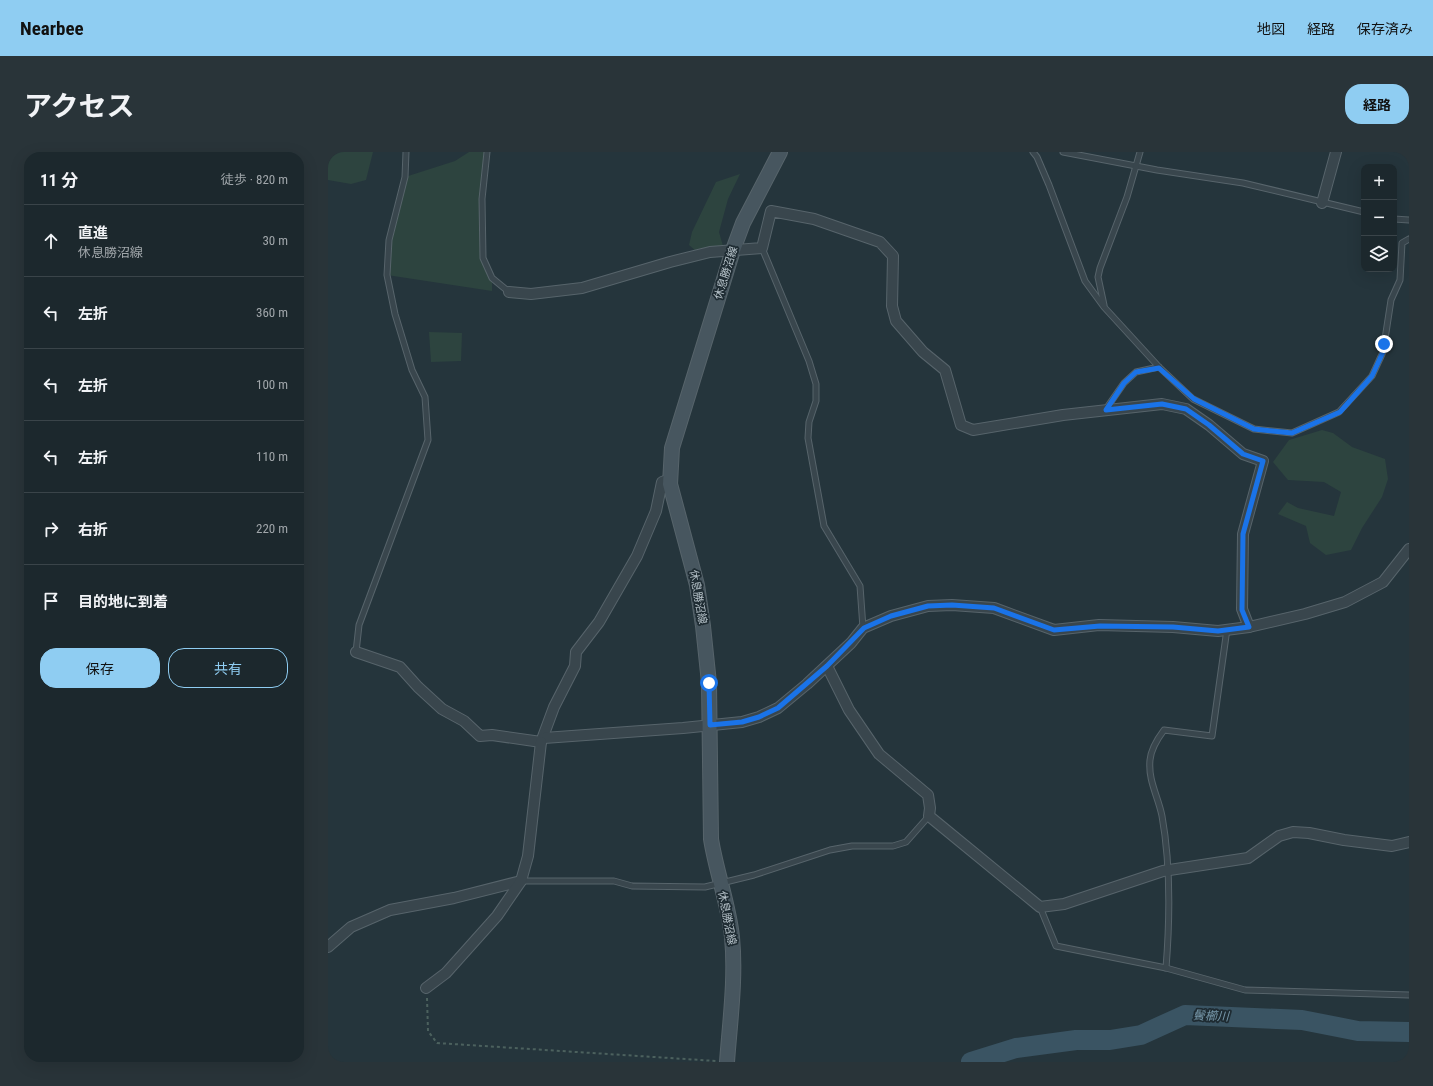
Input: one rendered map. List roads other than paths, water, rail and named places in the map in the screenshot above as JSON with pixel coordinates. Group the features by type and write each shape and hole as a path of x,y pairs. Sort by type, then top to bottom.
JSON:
{"main road":[{"name":"休息勝沼線","path":"727,1062 734,965 732,935 711,839 709,683 697,585 670,479 672,448 733,250 743,223 780,152"}],"street":[{"path":"1322,203 1336,152"},
{"path":"510,292 531,294 582,288 670,262 710,252 762,248 771,211 814,219 880,242 892,256 892,306 896,321 923,352 945,370 961,425 973,430 1063,414 1162,404 1186,409 1209,425 1243,454 1263,461 1243,534 1242,610 1249,627"},
{"path":"426,988 446,973 497,916 521,881 528,856 542,740 554,707 574,666 576,652 599,622 630,570 656,511 662,482 670,479"},
{"path":"356,652 400,667 418,688 442,709 464,721 480,736 492,735 542,740 710,725 753,719 778,708 827,666 864,628 891,616 928,606 952,605 994,608 1054,630 1100,626 1173,627 1218,631 1249,627 1305,614 1345,602 1383,582 1409,549"},
{"path":"827,666 849,710 879,754 928,795 930,808 929,816 1040,908 1064,904 1167,871 1248,858 1279,836 1293,832 1309,832 1344,840 1392,846 1409,842"},
{"path":"328,947 351,928 390,910 454,898 521,881"}],"lane":[{"path":"356,652 359,625 428,440 425,397 412,370 395,314 387,275 389,240 405,177 406,152"},
{"path":"487,152 482,199 482,258 492,278 510,292"},
{"path":"1032,152 1037,157 1049,185 1085,281 1104,307 1159,368 1194,399 1254,429 1292,433 1340,412 1372,376 1383,352 1391,300 1400,280 1402,243 1409,239"},
{"path":"1064,152 1243,183 1361,211"},
{"path":"1104,307 1098,277 1100,268 1122,211 1140,152"},
{"path":"1397,219 1409,220"},
{"path":"762,248 809,361 816,384 816,401 808,422 808,438 822,519 824,526 860,586 864,628"},
{"path":"1106,410 1124,383 1136,372 1159,368"},
{"path":"1166,968 1170,914 1167,871 1162,815 1150,781 1150,759 1156,741 1164,730 1212,736 1226,629"},
{"path":"521,881 614,881 632,886 680,888 706,887 754,875 830,850 852,846 893,846 906,842 929,816"},
{"path":"1040,908 1056,946 1166,968 1245,990 1409,995"}],"waterway":[{"name":"鬢櫛川","path":"971,1062 1016,1048 1076,1040 1110,1040 1141,1035 1185,1015 1302,1020 1358,1031 1409,1032"}]}
